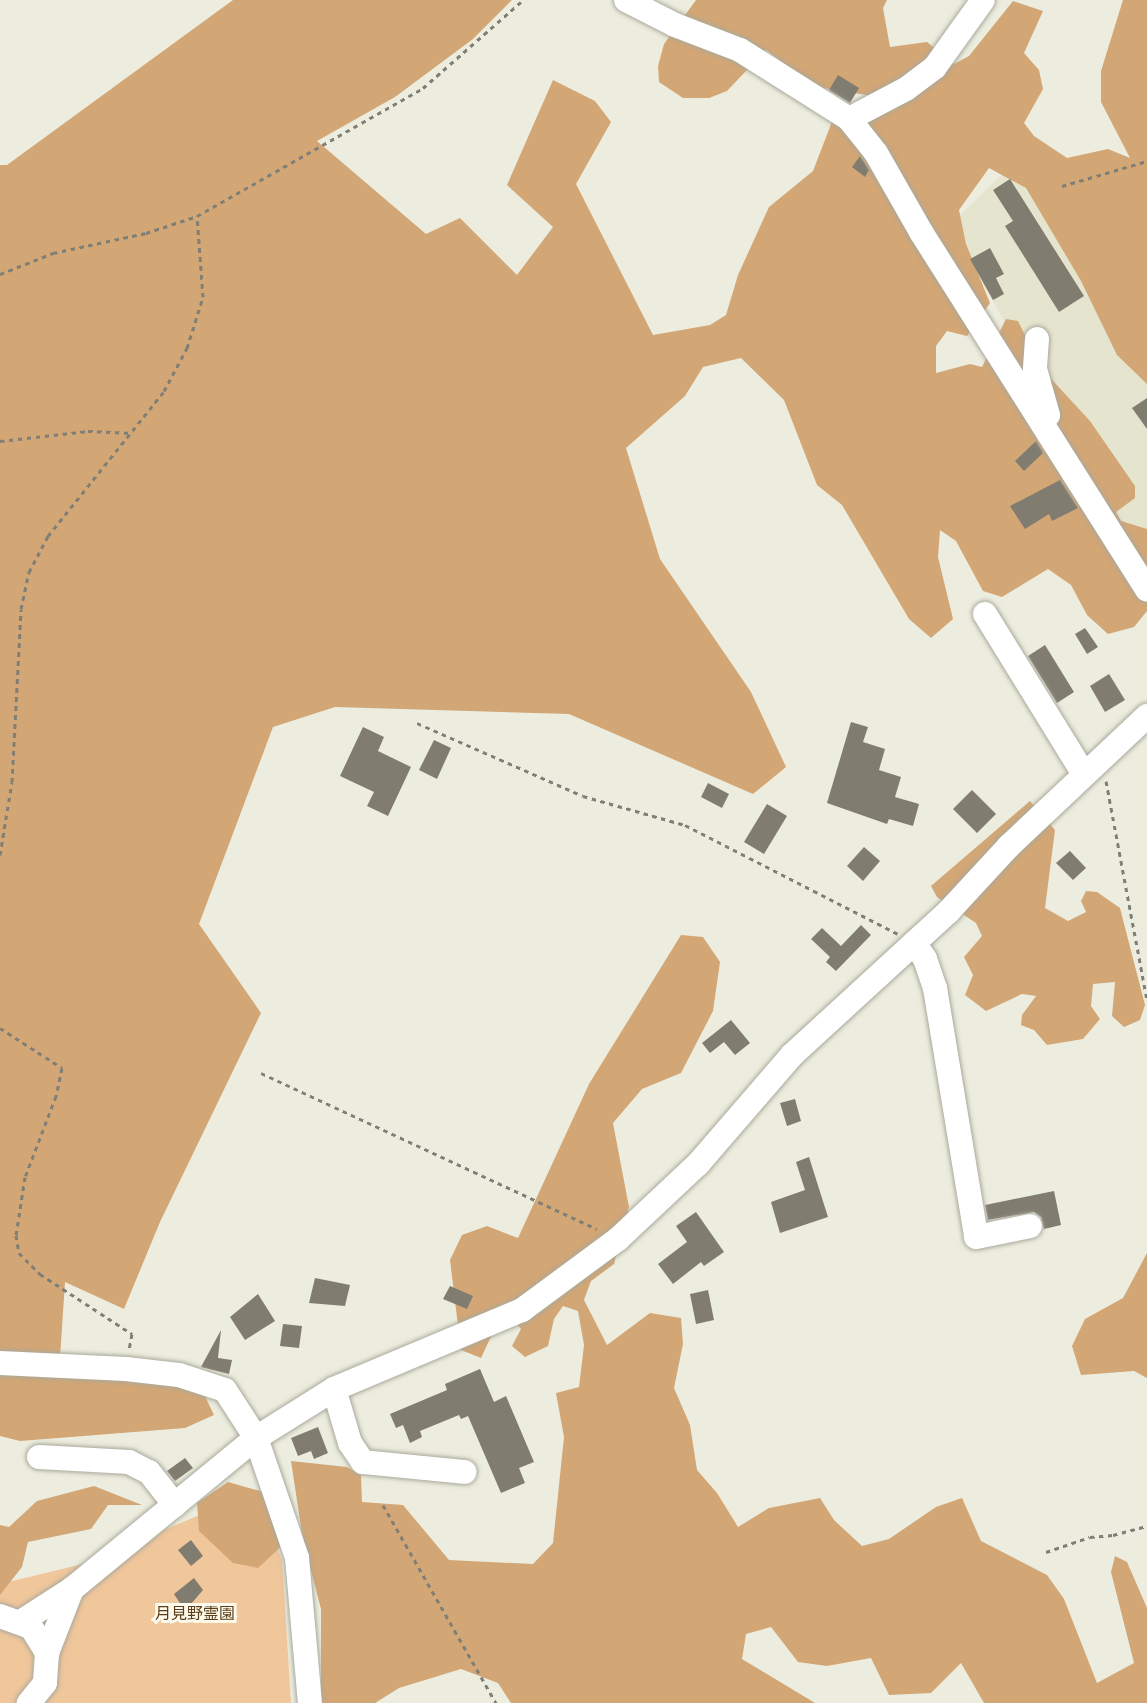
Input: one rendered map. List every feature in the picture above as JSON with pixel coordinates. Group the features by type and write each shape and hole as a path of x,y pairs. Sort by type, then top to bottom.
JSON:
{"street":[{"path":"626,0 675,25 740,50 849,119 876,153 921,232 1147,590"},
{"path":"849,119 906,89 935,67 983,0"},
{"path":"1037,339 1035,369 1055,441"},
{"path":"986,614 1084,774"},
{"path":"11,1618 72,1589 256,1438 334,1389 522,1310 618,1239 698,1164 792,1055 914,943 1084,774 1147,716"},
{"path":"914,943 925,959 936,988 976,1237 1030,1226"},
{"path":"0,1363 126,1368 179,1375 225,1390 256,1438 297,1558 310,1703"},
{"path":"334,1389 351,1443 363,1462 465,1472"},
{"path":"39,1457 129,1462 148,1472 175,1505"},
{"path":"28,1703 45,1683 46,1653 72,1589"},
{"path":"11,1618 38,1634 46,1653"}],"path":[{"path":"0,274 53,254 146,233 197,216 423,88 522,0"},
{"path":"1062,186 1147,161"},
{"path":"0,855 12,782 21,609 29,572 48,536 133,433 164,391 187,348 203,297 197,216"},
{"path":"0,441 88,431 133,433"},
{"path":"417,723 584,796 685,825 914,943"},
{"path":"1103,756 1123,883 1147,1000"},
{"path":"0,1028 62,1068 56,1096 25,1177 16,1235 19,1253 40,1274 132,1334 126,1368"},
{"path":"261,1073 618,1239"},
{"path":"383,1505 496,1703"},
{"path":"1046,1552 1090,1537 1113,1535 1147,1526"}],"shaded area":[{"path":"233,0 512,0 473,39 395,97 317,141 426,234 460,218 517,275 553,227 507,185 553,80 595,101 611,122 576,184 653,335 710,325 726,315 738,275 769,207 813,171 833,119 879,97 816,87 766,50 727,91 709,98 683,98 659,82 658,66 664,44 696,0 887,0 883,8 890,47 927,42 954,64 969,56 1013,1 1043,11 1024,53 1039,70 1043,89 1024,123 1034,136 1067,158 1108,149 1130,158 1101,102 1101,71 1123,0 1147,0 1147,384 1117,355 1081,281 1026,188 989,168 959,210 966,244 990,303 967,336 947,331 936,346 936,373 970,364 982,367 1006,319 1018,321 1041,368 1090,421 1135,486 1135,498 1116,512 1121,521 1147,529 1147,611 1134,627 1108,634 1087,615 1071,585 1048,569 1002,597 983,591 956,541 940,530 938,557 953,619 931,638 909,619 842,505 817,485 784,400 741,358 703,367 685,396 626,448 660,559 751,692 786,767 753,794 569,714 335,707 273,727 199,924 261,1013 160,1222 124,1309 65,1282 59,1373 183,1382 204,1394 214,1415 185,1428 20,1441 0,1436 0,165 7,165"},
{"path":"1025,152 1147,355 1147,575 950,225"},
{"path":"1030,801 1055,830 1045,908 1068,921 1086,912 1081,901 1086,891 1097,892 1120,908 1145,1005 1140,1020 1124,1027 1112,1016 1115,982 1093,984 1091,1006 1100,1019 1083,1039 1047,1045 1034,1030 1021,1025 1022,1015 1036,996 1022,994 986,1011 965,995 973,975 964,957 982,936 976,923 937,897 931,886"},
{"path":"681,935 703,937 720,962 713,1011 681,1073 642,1089 613,1123 629,1207 614,1264 591,1281 584,1300 607,1345 650,1313 681,1318 683,1344 674,1388 690,1425 697,1470 717,1493 738,1527 769,1508 820,1498 834,1520 862,1546 889,1539 936,1507 962,1498 981,1541 1047,1575 1064,1599 1097,1683 1134,1663 1111,1572 1115,1556 1127,1562 1147,1608 1147,1703 984,1703 961,1663 931,1693 889,1695 871,1658 827,1666 798,1662 771,1627 746,1634 742,1659 815,1703 511,1703 498,1683 461,1669 399,1688 375,1703 321,1703 321,1609 303,1540 291,1461 347,1467 361,1475 362,1502 403,1505 449,1560 533,1564 553,1543 564,1437 556,1393 579,1387 584,1345 578,1311 563,1306 554,1319 548,1346 525,1357 512,1346 521,1329 504,1309 481,1358 461,1350 450,1260 462,1235 487,1226 518,1238 589,1084"},
{"path":"1147,1253 1147,1378 1134,1371 1081,1375 1072,1346 1085,1319 1123,1298"},
{"path":"228,1482 267,1493 285,1543 258,1568 233,1563 199,1531 197,1503"},
{"path":"94,1486 142,1505 108,1505 91,1529 28,1542 22,1567 0,1595 0,1525 9,1527 37,1501"}],"green space":[{"name":"月見野霊園","path":"253,1492 282,1560 291,1703 0,1703 0,1584 87,1563"}],"building":[{"path":"838,75 859,88 850,103 829,90"},
{"path":"860,156 869,170 865,177 852,167"},
{"path":"1010,179 1084,296 1059,312 1005,226 1013,221 993,190"},
{"path":"990,248 1004,274 996,278 1004,294 993,300 970,259"},
{"path":"1147,398 1147,429 1132,408"},
{"path":"1036,441 1043,453 1024,471 1015,461"},
{"path":"1060,480 1078,508 1052,521 1049,514 1025,529 1010,506"},
{"path":"1085,628 1098,647 1087,654 1075,634"},
{"path":"1045,645 1074,692 1057,703 1028,656"},
{"path":"1109,674 1125,700 1105,712 1090,686"},
{"path":"851,722 868,727 863,742 885,749 879,770 901,777 895,797 919,804 913,826 889,819 887,824 827,803"},
{"path":"363,727 384,737 378,751 411,767 388,816 367,806 374,792 340,776"},
{"path":"434,740 451,748 437,779 419,770"},
{"path":"708,783 729,794 722,808 701,797"},
{"path":"972,790 996,814 977,833 953,809"},
{"path":"767,804 787,816 764,854 744,842"},
{"path":"864,847 880,861 863,881 847,866"},
{"path":"1070,851 1086,868 1073,880 1056,863"},
{"path":"861,925 871,935 836,971 826,962 830,957 811,939 822,928 841,946"},
{"path":"731,1020 750,1043 735,1055 724,1042 710,1053 702,1043"},
{"path":"795,1099 801,1121 787,1126 780,1103"},
{"path":"809,1157 828,1217 780,1233 771,1202 805,1190 796,1162"},
{"path":"1054,1191 1061,1225 1044,1229 1041,1217 1034,1212 988,1220 985,1205"},
{"path":"696,1212 724,1252 704,1266 701,1262 673,1284 658,1264 687,1242 676,1226"},
{"path":"315,1278 350,1285 345,1306 309,1303"},
{"path":"450,1286 473,1296 467,1309 443,1299"},
{"path":"708,1290 714,1320 696,1324 690,1294"},
{"path":"258,1294 275,1321 245,1340 230,1317"},
{"path":"283,1324 302,1326 299,1348 280,1346"},
{"path":"221,1330 218,1358 232,1360 229,1374 201,1367"},
{"path":"480,1369 494,1402 506,1396 534,1462 519,1468 525,1483 501,1493 468,1416 461,1419 459,1415 420,1431 422,1437 410,1443 403,1425 396,1428 390,1414 447,1390 445,1384"},
{"path":"318,1427 328,1453 314,1459 311,1451 298,1456 291,1438"},
{"path":"185,1458 193,1468 175,1481 167,1471"},
{"path":"191,1540 203,1556 191,1566 178,1550"},
{"path":"194,1578 203,1590 185,1611 174,1594"}]}
